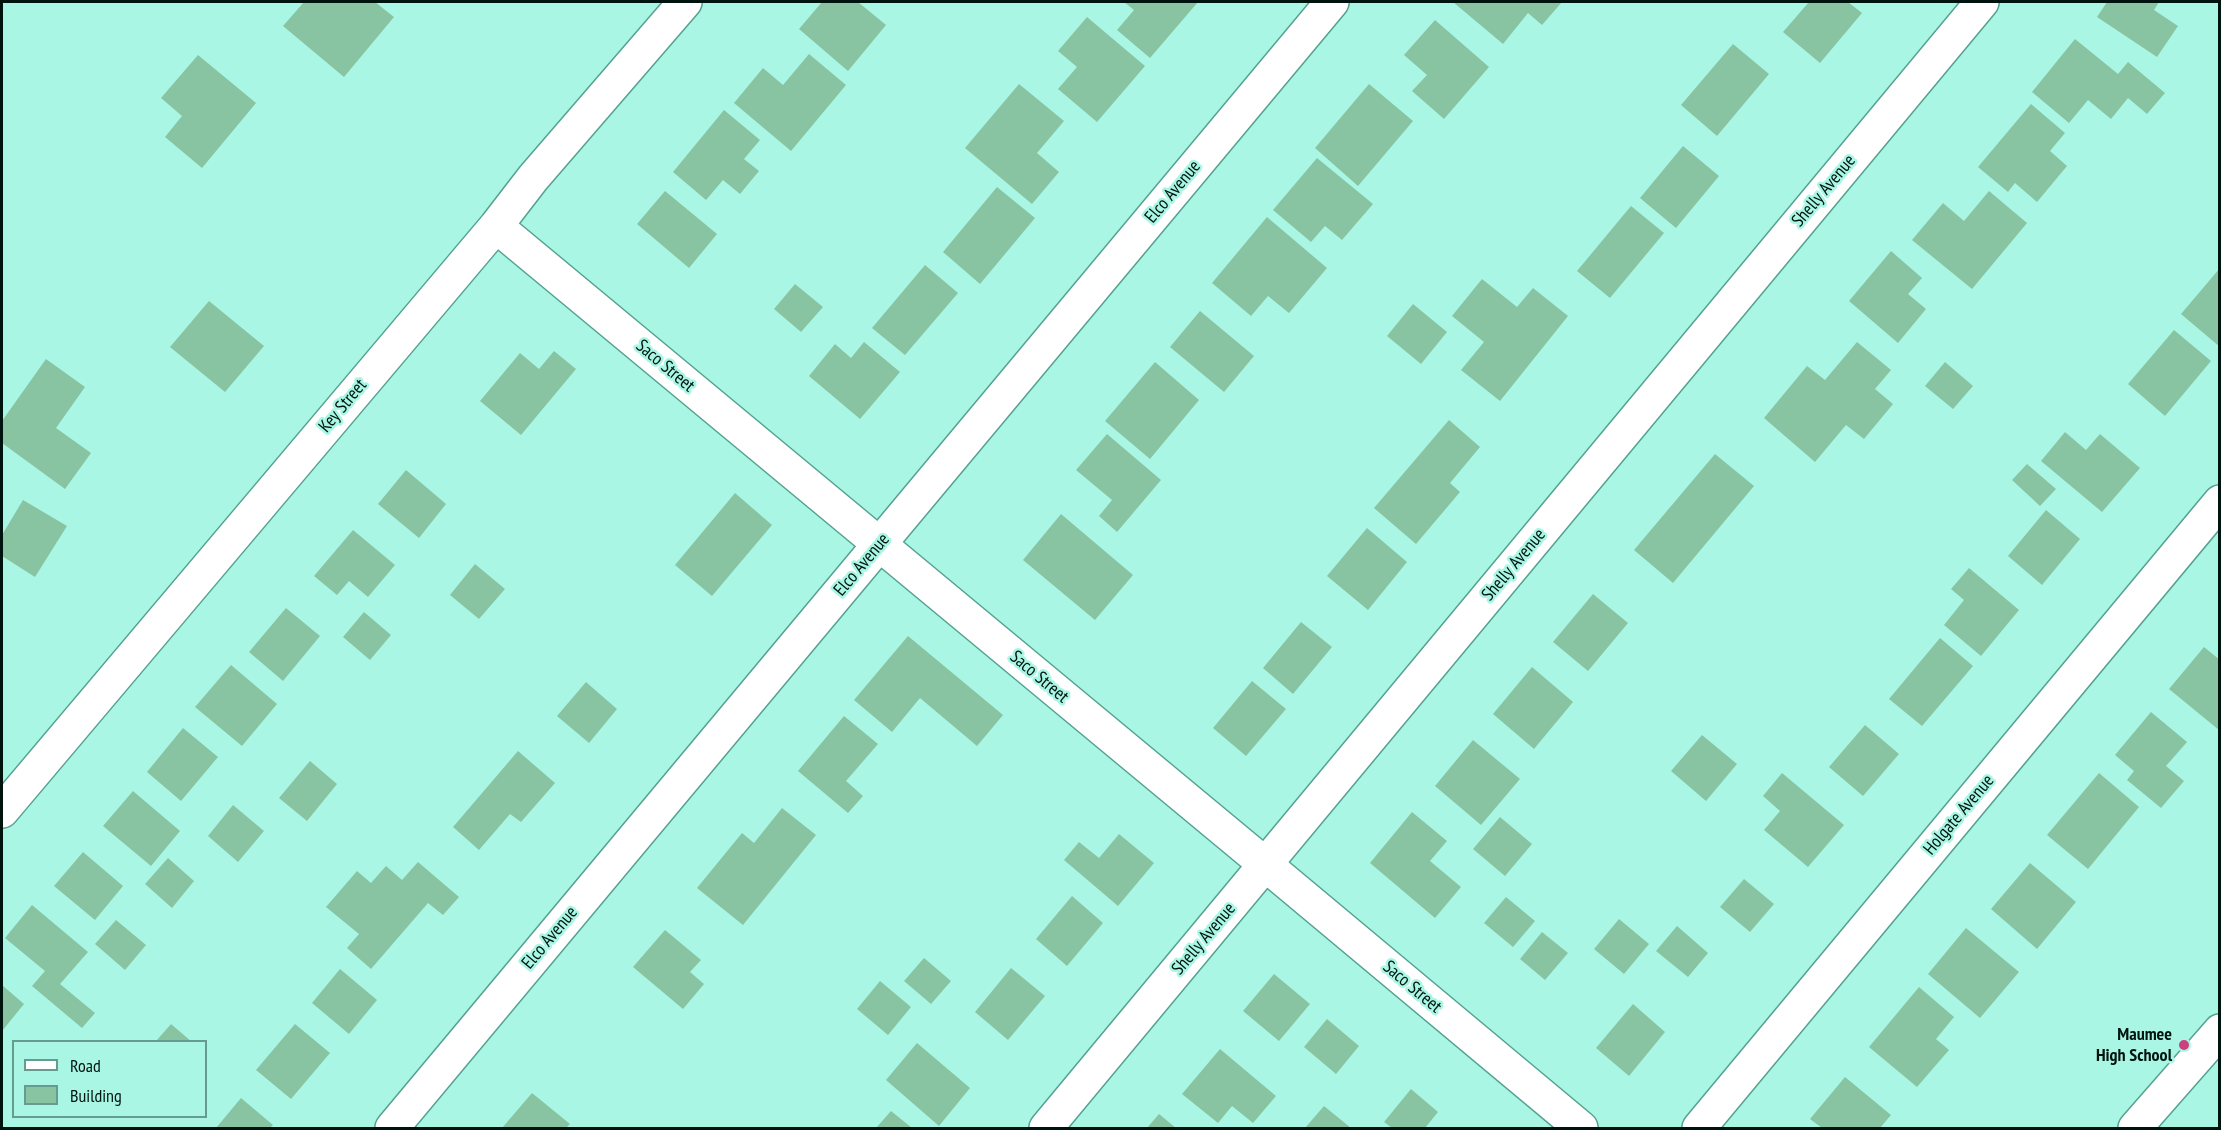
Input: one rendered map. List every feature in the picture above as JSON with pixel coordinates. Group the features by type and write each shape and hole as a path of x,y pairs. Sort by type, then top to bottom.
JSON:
{"street":[{"name":"Key Street","path":"2,811 496,226 533,178 685,2"},
{"name":"Elco Avenue","path":"392,1128 1332,2"},
{"name":"Shelly Avenue","path":"1046,1128 1982,2"},
{"name":"Saco Street","path":"496,226 1581,1128"},
{"name":"Holgate Avenue","path":"1699,1128 2220,502"},
{"path":"2135,1128 2220,1030"}],"building":[{"path":"304,2 375,2 394,17 344,77 283,26"},
{"path":"822,2 858,2 886,25 848,71 799,29"},
{"path":"1124,2 1198,2 1150,58 1117,30 1134,10"},
{"path":"1453,2 1562,2 1542,25 1528,13 1503,44"},
{"path":"1809,2 1848,2 1862,13 1820,63 1783,32"},
{"path":"2107,2 2159,2 2154,10 2178,26 2157,57 2097,17"},
{"path":"1087,17 1145,66 1097,122 1058,89 1077,67 1058,51"},
{"path":"1435,20 1489,67 1444,119 1412,91 1427,75 1404,55"},
{"path":"2075,39 2118,74 2128,62 2165,93 2147,114 2128,98 2111,119 2088,100 2069,123 2032,92"},
{"path":"1733,44 1769,74 1717,136 1681,105"},
{"path":"809,54 846,85 791,151 734,103 763,68 783,85"},
{"path":"198,55 256,103 202,168 165,137 182,116 161,98"},
{"path":"1019,84 1064,121 1037,153 1059,172 1032,204 965,148"},
{"path":"1369,84 1413,121 1358,186 1315,148"},
{"path":"2031,104 2065,133 2050,151 2067,166 2037,202 2015,183 2008,192 1978,167"},
{"path":"724,110 760,140 744,159 759,171 740,194 723,180 706,200 673,172"},
{"path":"1683,146 1719,176 1676,228 1640,198"},
{"path":"1317,158 1373,204 1342,240 1325,226 1311,242 1273,210"},
{"path":"997,187 1035,218 980,284 943,252"},
{"path":"665,191 717,234 689,268 637,224"},
{"path":"1989,191 2027,223 1972,289 1912,240 1943,203 1964,221"},
{"path":"1631,206 1664,233 1610,298 1577,271"},
{"path":"1267,217 1327,268 1289,313 1268,296 1251,316 1212,283"},
{"path":"1891,251 1922,278 1908,294 1926,309 1898,343 1849,301"},
{"path":"925,265 958,293 905,355 872,328"},
{"path":"2220,268 2220,347 2181,314"},
{"path":"1482,279 1517,307 1533,288 1568,316 1500,401 1461,370 1484,342 1452,316"},
{"path":"795,284 823,307 801,332 774,309"},
{"path":"209,301 264,346 225,392 170,347"},
{"path":"1413,304 1447,332 1421,364 1387,336"},
{"path":"1200,311 1254,356 1224,392 1170,347"},
{"path":"2174,330 2211,361 2165,416 2128,384"},
{"path":"864,342 900,372 860,419 809,376 835,344 851,358"},
{"path":"1857,342 1891,370 1875,389 1893,404 1864,439 1846,425 1815,462 1764,418 1807,366 1825,380"},
{"path":"554,351 576,369 521,435 480,401 520,353 539,369"},
{"path":"46,359 85,387 56,428 91,453 65,489 2,443 2,421"},
{"path":"1155,362 1199,400 1150,459 1105,421"},
{"path":"1945,362 1973,386 1953,409 1925,386"},
{"path":"1449,420 1480,447 1450,483 1460,492 1416,544 1374,508"},
{"path":"2065,432 2086,450 2100,434 2140,468 2102,512 2041,461"},
{"path":"1107,434 1161,480 1117,532 1099,516 1112,500 1076,470"},
{"path":"1715,454 1754,486 1673,583 1634,550"},
{"path":"2027,464 2056,489 2040,506 2012,480"},
{"path":"406,470 446,504 419,538 378,504"},
{"path":"735,493 772,525 712,596 675,565"},
{"path":"23,500 67,526 35,577 2,556 2,535"},
{"path":"2046,510 2080,539 2042,585 2008,556"},
{"path":"1061,514 1133,575 1095,620 1023,560"},
{"path":"1367,528 1407,562 1368,610 1327,576"},
{"path":"353,530 395,565 368,597 349,581 337,595 314,576"},
{"path":"475,564 505,589 479,619 450,595"},
{"path":"1969,568 2019,610 1981,656 1944,625 1964,600 1951,589"},
{"path":"1593,594 1628,623 1588,671 1553,642"},
{"path":"286,608 320,636 283,681 249,652"},
{"path":"364,612 391,635 370,660 343,637"},
{"path":"1301,622 1332,647 1293,694 1263,668"},
{"path":"908,636 1003,715 977,746 920,698 892,732 854,700"},
{"path":"1940,638 1973,666 1922,726 1889,699"},
{"path":"2204,647 2220,660 2219,730 2169,689"},
{"path":"231,665 277,704 242,746 195,707"},
{"path":"1532,667 1573,702 1534,749 1493,714"},
{"path":"1252,681 1286,709 1246,756 1213,728"},
{"path":"586,682 617,709 589,743 557,716"},
{"path":"2151,712 2187,742 2166,766 2184,781 2161,808 2127,780 2134,771 2115,755"},
{"path":"844,716 878,744 846,781 863,796 848,813 798,771"},
{"path":"1865,725 1899,754 1863,796 1829,767"},
{"path":"183,728 218,757 181,801 147,772"},
{"path":"1702,735 1737,764 1706,801 1671,771"},
{"path":"1473,740 1520,779 1481,825 1435,786"},
{"path":"518,751 555,783 521,822 510,814 479,850 453,827"},
{"path":"310,761 337,784 307,821 279,798"},
{"path":"1782,773 1844,825 1808,867 1764,830 1780,811 1763,796"},
{"path":"2099,773 2139,807 2088,869 2047,835"},
{"path":"133,791 180,831 151,866 103,826"},
{"path":"233,805 264,831 238,862 208,836"},
{"path":"782,808 816,835 743,925 697,888 742,833 754,843"},
{"path":"1412,812 1447,841 1430,861 1461,887 1435,918 1370,863"},
{"path":"1500,817 1532,844 1505,876 1473,849"},
{"path":"1119,834 1154,863 1118,906 1064,860 1079,842 1099,858"},
{"path":"83,852 123,886 95,920 54,886"},
{"path":"168,858 194,881 172,908 145,884"},
{"path":"418,862 459,897 443,915 428,903 371,969 347,948 359,934 326,907 357,871 371,883 386,866 402,880"},
{"path":"2030,863 2076,902 2037,949 1991,909"},
{"path":"1744,879 1774,904 1750,932 1720,907"},
{"path":"1072,896 1103,923 1067,966 1036,939"},
{"path":"1506,897 1535,921 1513,947 1484,923"},
{"path":"32,905 88,952 60,984 95,1013 82,1028 32,986 45,971 5,938"},
{"path":"1619,919 1649,944 1624,974 1594,949"},
{"path":"116,920 146,945 125,970 95,944"},
{"path":"1677,926 1708,953 1688,977 1656,951"},
{"path":"1966,928 2019,972 1980,1018 1928,974"},
{"path":"665,930 701,960 690,972 704,984 683,1009 633,967"},
{"path":"1542,932 1568,953 1545,980 1520,959"},
{"path":"924,958 951,981 931,1004 904,981"},
{"path":"1011,968 1045,996 1008,1040 975,1012"},
{"path":"340,969 377,1000 349,1034 312,1003"},
{"path":"1274,974 1310,1004 1279,1041 1243,1011"},
{"path":"880,981 911,1007 888,1035 857,1009"},
{"path":"2,985 24,1004 2,1031"},
{"path":"1919,987 1954,1017 1936,1039 1949,1050 1917,1087 1869,1047"},
{"path":"1633,1004 1665,1032 1629,1076 1596,1048"},
{"path":"1327,1019 1359,1046 1336,1074 1304,1047"},
{"path":"171,1024 190,1040 157,1040"},
{"path":"295,1024 330,1053 291,1099 256,1070"},
{"path":"917,1043 970,1088 939,1126 886,1080"},
{"path":"1220,1049 1276,1096 1253,1123 1232,1106 1218,1123 1182,1094"},
{"path":"1845,1077 1891,1115 1880,1128 1822,1128 1810,1119"},
{"path":"1411,1089 1438,1112 1425,1128 1392,1128 1384,1122"},
{"path":"532,1093 570,1124 566,1128 502,1128"},
{"path":"241,1098 273,1125 270,1128 216,1128"},
{"path":"1324,1106 1351,1128 1305,1128"},
{"path":"891,1111 912,1128 876,1128"},
{"path":"1159,1114 1176,1128 1147,1128"}],"place":[{"name":"Maumee High School","path":"2184,1045"}]}
